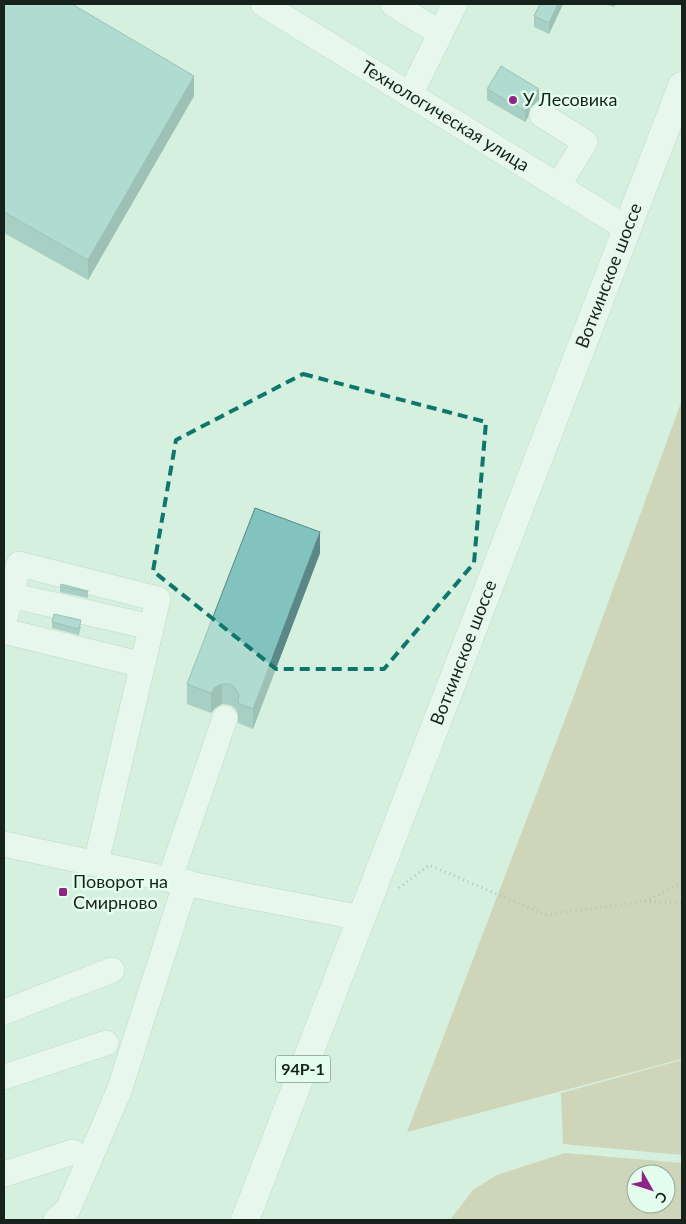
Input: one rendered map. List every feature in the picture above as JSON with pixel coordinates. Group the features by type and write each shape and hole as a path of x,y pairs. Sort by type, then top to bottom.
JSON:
{"main road":[{"name":"Воткинское шоссе","path":"245,1220 680,97"}],"street":[{"name":"Технологическая улица","path":"263,4 628,229"},
{"path":"393,4 440,33"},
{"path":"410,95 454,4"},
{"path":"542,115 585,142 558,186"},
{"path":"4,621 10,595 12,563 158,599 96,863"},
{"path":"10,595 152,628"},
{"path":"4,631 143,665"},
{"path":"56,1220 68,1209 119,1091 225,718"},
{"path":"4,844 242,895 362,918"},
{"path":"4,1012 112,970"},
{"path":"4,1077 106,1043"},
{"path":"4,1174 73,1152"}],"path":[{"path":"399,889 429,865 546,915 645,901 682,903"},
{"path":"645,901 682,883"}],"highlighted area":[{"path":"303,374 486,422 474,563 384,669 276,669 153,571 176,440"}],"shaded area":[{"path":"682,400 682,1059 407,1132 575,693"},
{"path":"682,1060 682,1155 563,1144 561,1093"},
{"path":"565,1153 682,1163 682,1220 450,1220 473,1190 497,1175"}],"building":[{"path":"4,4 72,4 194,76 88,260 4,212"},
{"path":"540,4 558,4 549,23 534,16"},
{"path":"501,66 539,89 530,97 525,111 487,89"},
{"path":"255,508 320,532 253,709 238,703 239,695 230,684 222,684 215,687 211,693 187,684"},
{"path":"61,584 88,591 88,592 60,586"},
{"path":"54,614 81,620 79,629 52,622"}],"place":[{"name":"У Лесовика","path":"513,100"},
{"name":"Поворот на Смирново","path":"63,892"}]}
